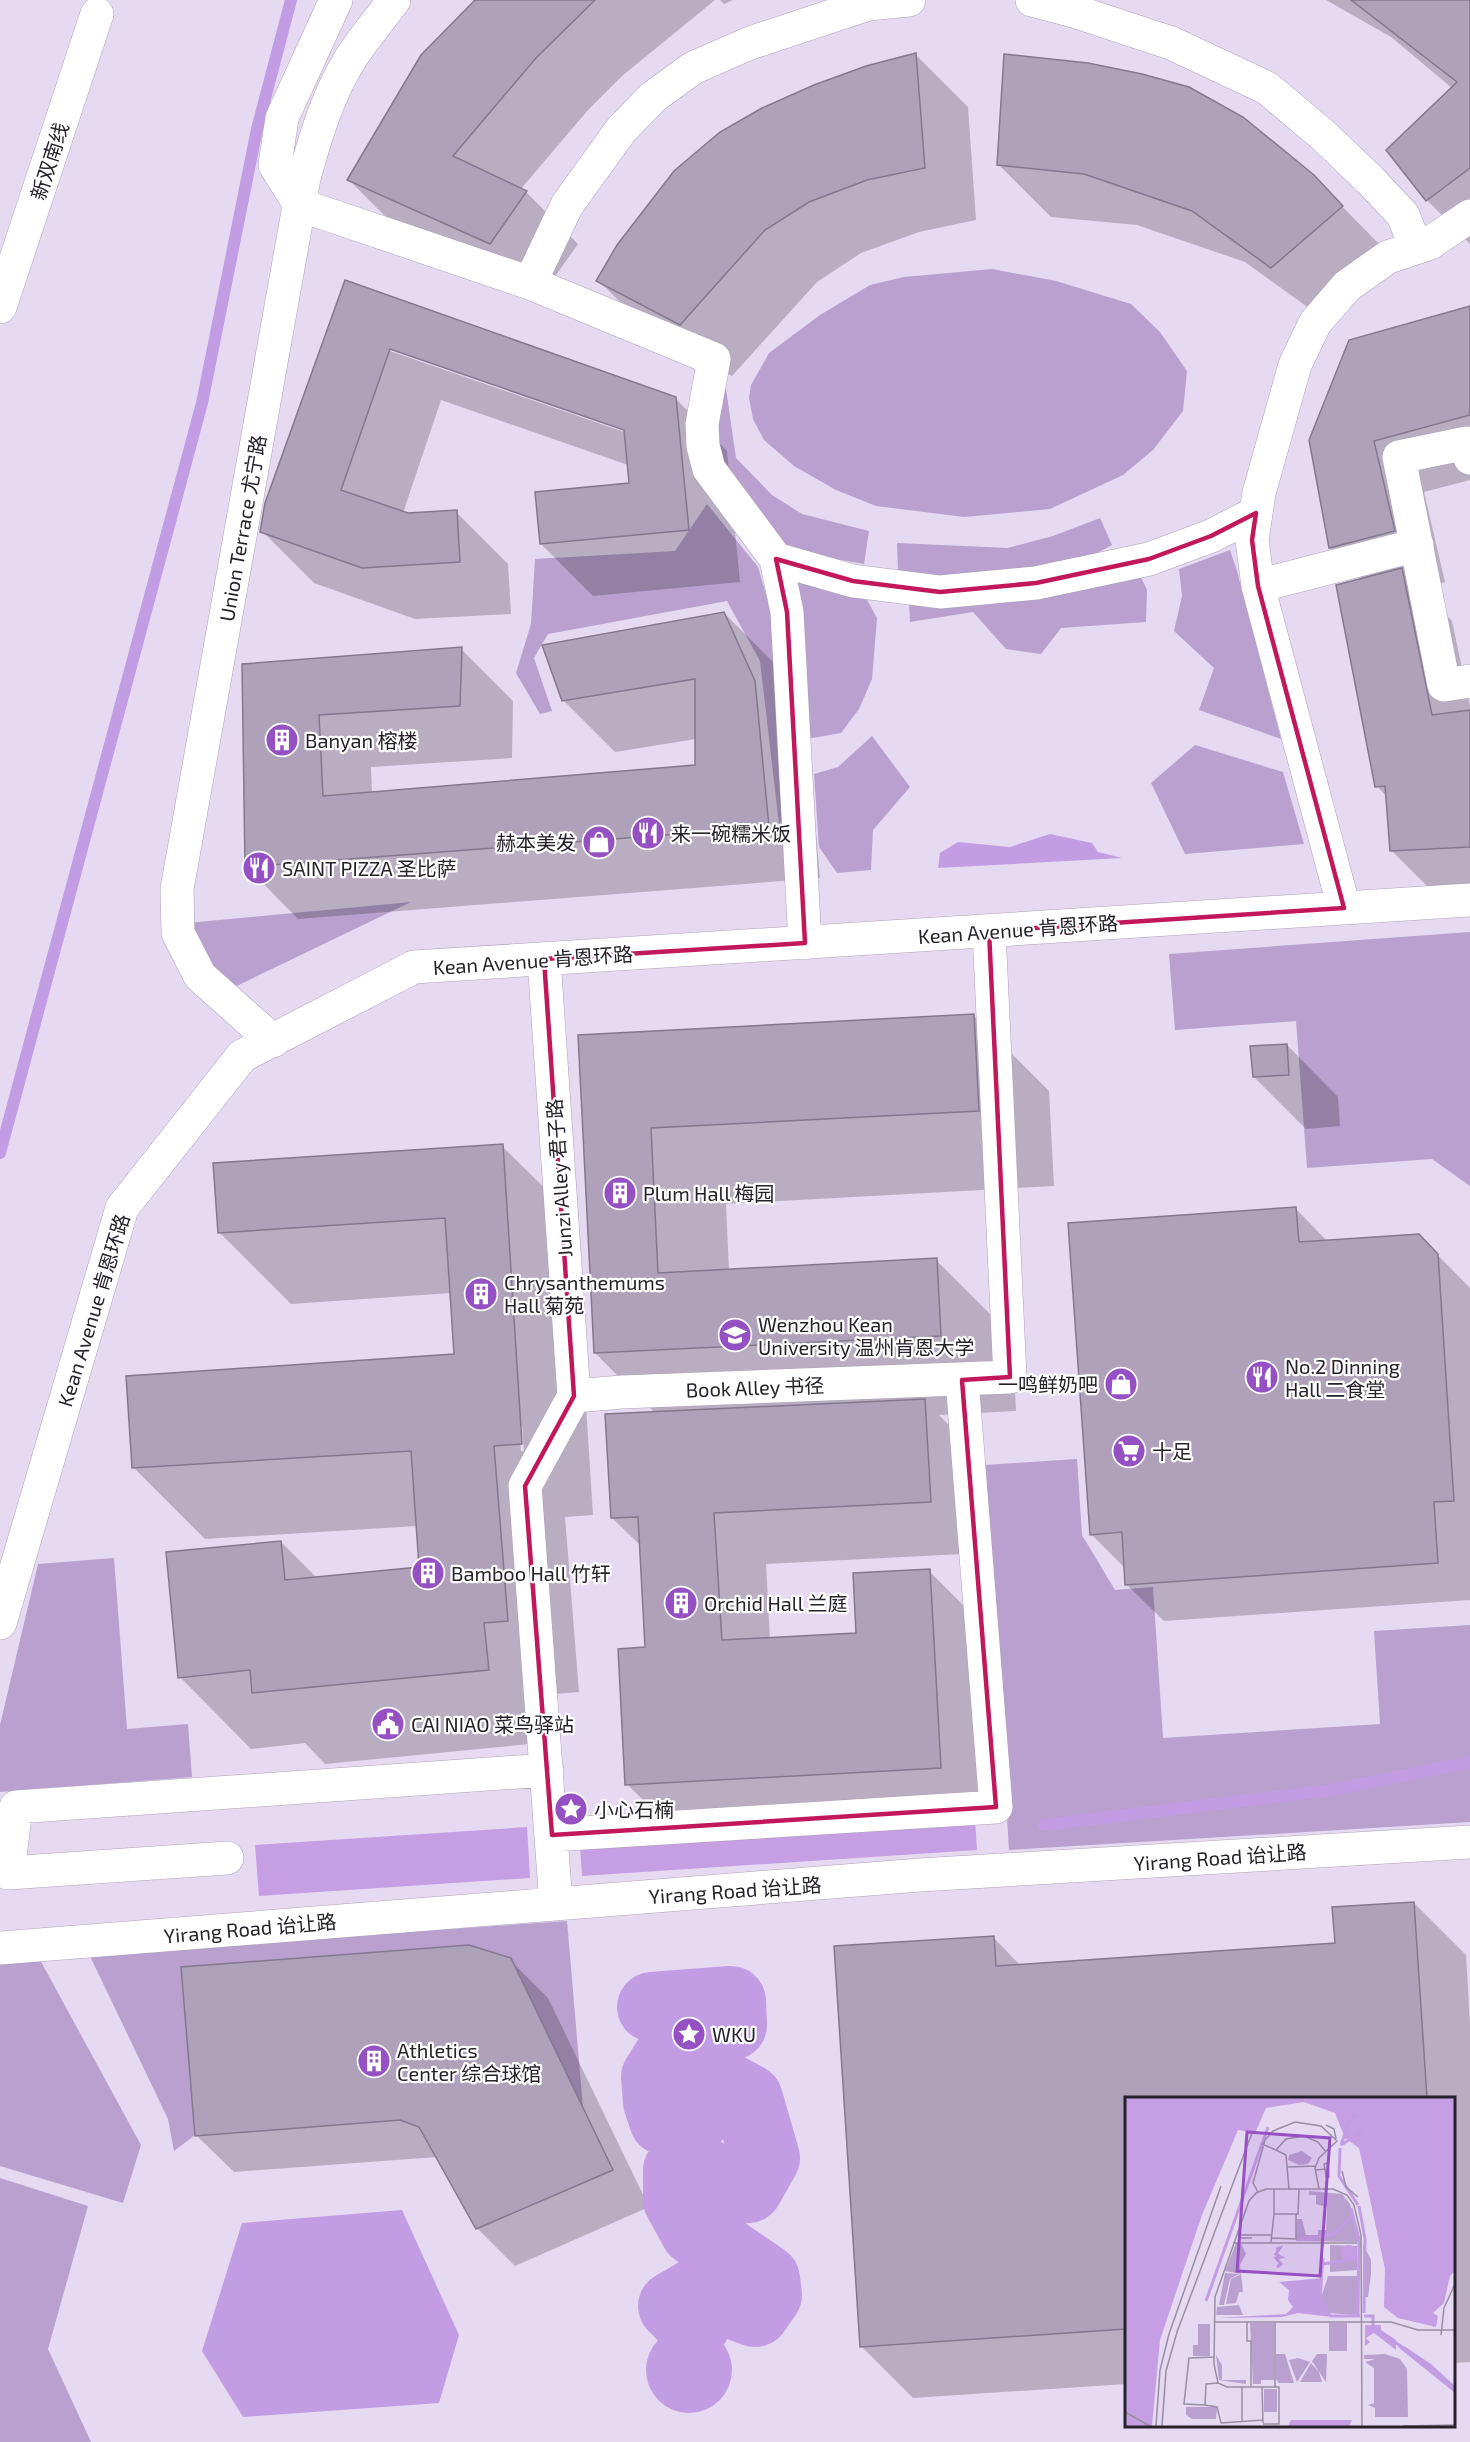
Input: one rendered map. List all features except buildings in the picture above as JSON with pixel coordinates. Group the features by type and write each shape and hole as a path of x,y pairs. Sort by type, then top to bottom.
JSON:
{"street":[{"path":"336,0 282,118 275,165 300,205 530,283 714,359 702,424 709,469 776,559 787,612 805,943"},
{"name":"Union Terrace 尤宁路","path":"273,1041 200,976 178,933 177,889 307,168 327,104 351,57 394,0"},
{"path":"530,283 567,205 621,130 661,91 693,68 750,43 868,4 909,0"},
{"path":"1032,0 1074,11 1171,43 1267,88 1323,135 1403,215 1416,248"},
{"name":"新双南线","path":"0,307 97,14"},
{"path":"1344,908 1258,586 1252,540 1259,493 1295,366 1315,323 1347,286 1388,257 1430,243 1470,216"},
{"path":"1470,458 1467,443 1399,457 1444,685 1470,681"},
{"path":"776,559 854,580 940,592 1036,583 1149,559 1211,536 1256,513"},
{"path":"1258,586 1418,545"},
{"name":"Kean Avenue 肯恩环路","path":"0,1623 122,1208 242,1056 414,967 1470,900"},
{"name":"Book Alley 书径","path":"574,1396 622,1392 1010,1377 989,931"},
{"name":"Junzi Alley 君子路","path":"544,959 574,1396"},
{"path":"552,1835 996,1808 962,1380"},
{"path":"556,1904 548,1770 525,1486 574,1396"},
{"path":"227,1858 8,1873 8,1807 548,1770"},
{"name":"Yirang Road 诒让路","path":"0,1948 931,1875 1470,1842"}],"highlighted area":[{"path":"1256,513 1252,540 1258,586 1344,908 989,931 1010,1377 962,1380 996,1807 552,1835 525,1486 574,1396 544,959 805,943 787,612 776,559 853,581 940,592 1036,583 1149,559 1211,536"}],"shaded area":[{"path":"992,269 1056,281 1131,304 1160,332 1187,371 1183,411 1153,450 1123,475 1050,509 964,517 876,506 836,490 794,466 764,440 753,419 749,398 751,385 769,353 820,315 870,285 904,277"},
{"path":"724,375 736,458 772,495 802,514 869,531 864,564 825,557 779,543 726,469 718,425"},
{"path":"707,504 758,567 772,615 787,816 779,824 760,661 727,601 548,634 534,658 552,711 540,714 516,673 531,624 535,559 675,551"},
{"path":"1100,518 1112,545 1086,559 1038,570 936,577 898,572 897,543 1008,548 1053,536"},
{"path":"1230,550 1281,739 1199,710 1214,668 1174,631 1182,596 1179,569"},
{"path":"1140,575 1147,590 1146,622 1061,628 1041,654 1006,649 973,612 910,622 909,603"},
{"path":"797,579 867,600 877,618 872,679 859,709 841,733 807,739"},
{"path":"872,736 910,787 873,830 871,870 837,873 819,847 814,774 838,767"},
{"path":"1195,745 1283,772 1304,844 1185,854 1151,783"},
{"path":"1050,834 1092,843 1098,852 1122,858 938,868 940,853 958,842 1010,847"},
{"path":"411,902 220,994 177,924"},
{"path":"1470,932 1470,1186 1432,1159 1307,1168 1296,1021 1175,1030 1169,954"},
{"path":"1077,1459 1082,1535 1115,1590 1153,1587 1163,1738 1380,1724 1374,1631 1470,1625 1470,1822 1009,1850 985,1465"},
{"path":"114,1558 127,1729 188,1724 192,1777 0,1792 0,1725 38,1564"},
{"path":"975,1820 977,1850 582,1876 580,1846"},
{"path":"527,1827 530,1878 259,1896 255,1845"},
{"path":"567,1921 583,2108 181,1967 195,2135 174,2151 168,2119 89,1954"},
{"path":"39,1958 141,2145 123,2203 0,2166 0,1960"},
{"path":"0,2178 88,2206 48,2349 91,2442 0,2442"},
{"path":"402,2210 459,2335 439,2403 243,2417 202,2351 242,2223"},
{"path":"689,2327 706,2330 720,2339 729,2353 732,2370 729,2387 720,2401 706,2410 689,2413 672,2410 658,2401 649,2387 646,2370 649,2353 658,2339 672,2330"}],"waterway":[{"path":"0,1153 202,403 257,129 291,0"},
{"path":"1044,1825 1332,1790 1470,1762"},
{"path":"652,2007 731,2001 732,2025 716,2027 676,2045 656,2077 658,2102 664,2120 696,2117 706,2104 726,2087 748,2099 765,2158 748,2188 727,2187 689,2163 678,2170 678,2200 695,2231 765,2279 767,2295 755,2312 699,2291 673,2306 694,2327"}],"place":[{"name":"Banyan 榕楼","path":"282,740"},
{"name":"来一碗糯米饭","path":"648,833"},
{"name":"赫本美发","path":"599,842"},
{"name":"SAINT PIZZA 圣比萨","path":"259,868"},
{"name":"Plum Hall 梅园","path":"620,1193"},
{"name":"Chrysanthemums Hall 菊苑","path":"481,1294"},
{"name":"Wenzhou Kean University 温州肯恩大学","path":"735,1335"},
{"name":"No.2 Dinning Hall 二食堂","path":"1262,1377"},
{"name":"一鸣鲜奶吧","path":"1121,1384"},
{"name":"十足","path":"1129,1451"},
{"name":"Bamboo Hall 竹轩","path":"428,1573"},
{"name":"Orchid Hall 兰庭","path":"681,1603"},
{"name":"CAI NIAO 菜鸟驿站","path":"388,1724"},
{"name":"小心石楠","path":"571,1809"},
{"name":"WKU","path":"689,2034"},
{"name":"Athletics Center 综合球馆","path":"374,2061"}]}
